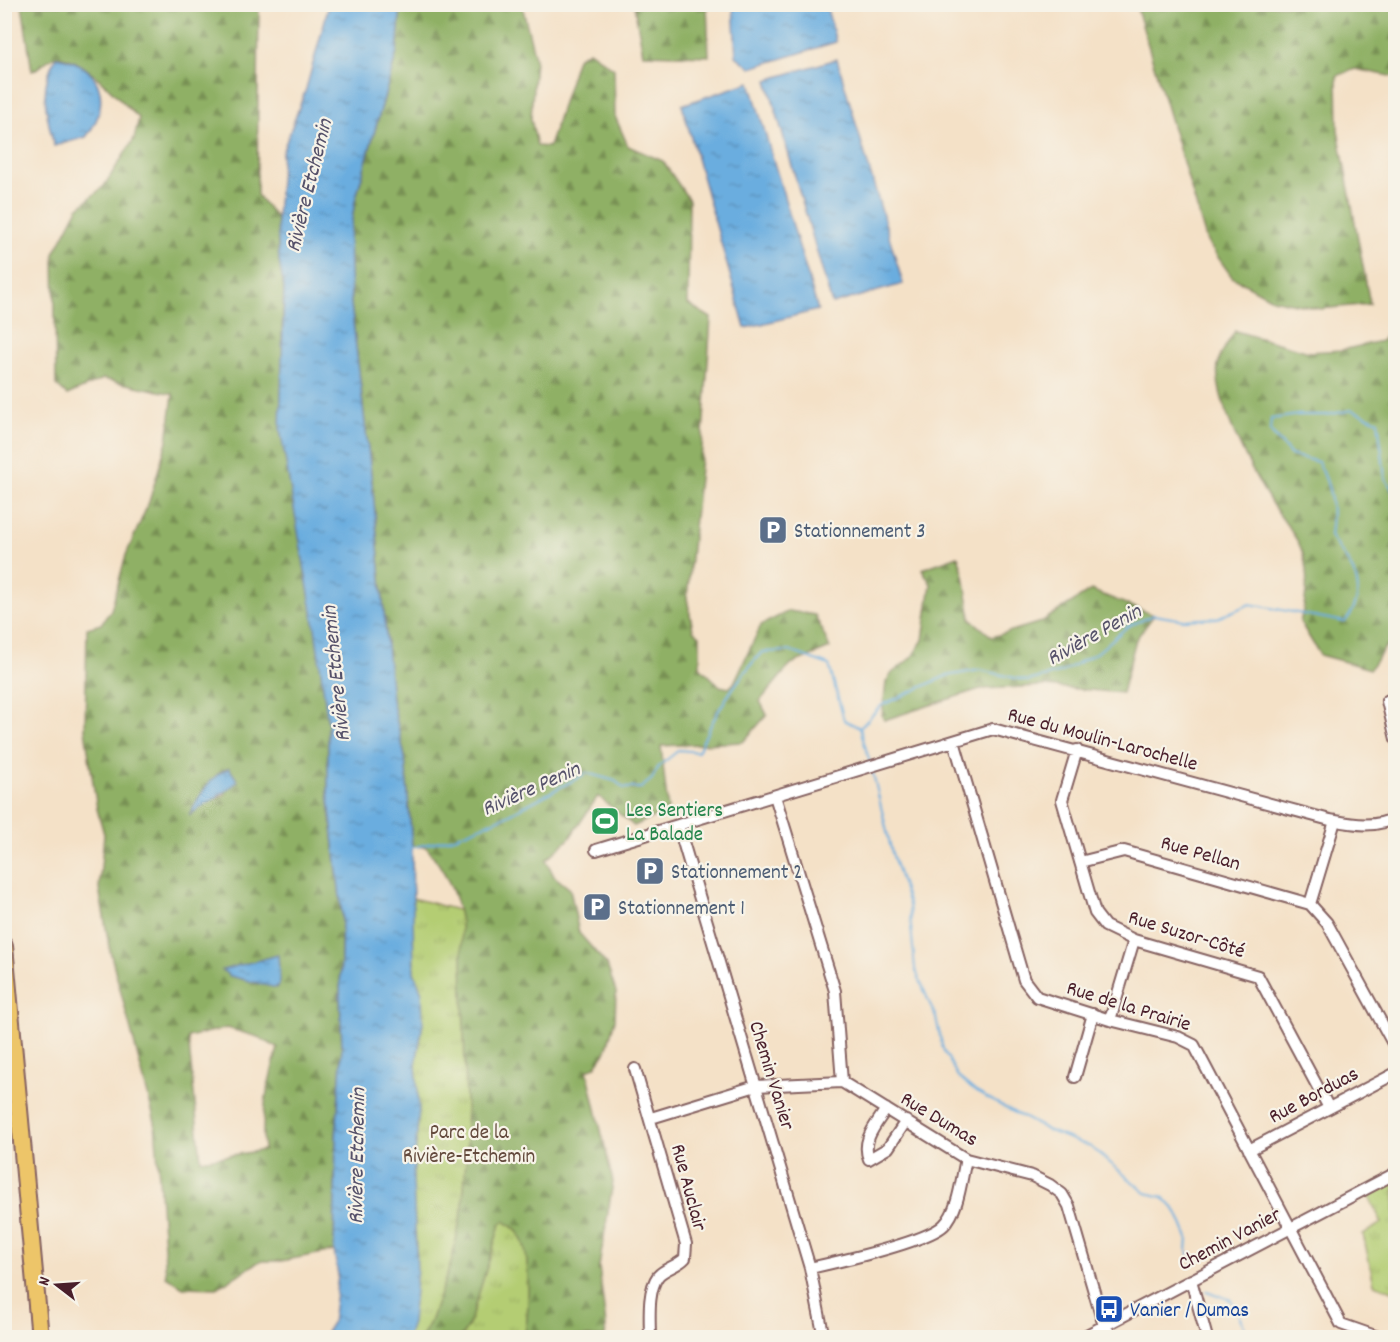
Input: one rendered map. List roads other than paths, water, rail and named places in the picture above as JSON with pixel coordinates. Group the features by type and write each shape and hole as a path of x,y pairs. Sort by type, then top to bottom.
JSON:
{"highway":[{"path":"4,946 40,1338"}],"street":[{"path":"1395,696 1387,701 1395,739"},
{"name":"Rue du Moulin-Larochelle","path":"596,850 993,729 1335,821 1360,825 1389,821 1395,817"},
{"name":"Rue de la Prairie","path":"954,741 1024,980 1037,997 1110,1020 1178,1037 1194,1045 1341,1324 1381,1338"},
{"name":"Rue Suzor-Côté","path":"1077,750 1062,801 1095,913 1105,926 1134,940 1258,976 1329,1108"},
{"path":"651,1118 756,1086 843,1082 836,991 775,796"},
{"path":"1335,821 1310,904 1327,923 1395,1049"},
{"name":"Chemin Vanier","path":"678,825 810,1268 824,1338"},
{"name":"Rue Pellan","path":"1080,862 1124,850 1310,904"},
{"path":"1110,1020 1134,940"},
{"path":"1075,1077 1093,1014"},
{"name":"Rue Auclair","path":"635,1069 686,1244 685,1258 678,1266 659,1274 652,1286 650,1338"},
{"name":"Rue Borduas","path":"1249,1150 1395,1073"},
{"name":"Rue Dumas","path":"843,1082 966,1160 1032,1176 1062,1194 1069,1206 1104,1326 1114,1338"},
{"path":"886,1109 867,1140 866,1151 869,1159 888,1148 906,1121"},
{"path":"810,1268 875,1252 943,1226 953,1211 966,1160"},
{"name":"Chemin Vanier","path":"1081,1338 1395,1173"},
{"path":"1191,1280 1208,1338"}],"water":[{"name":"Rivière Etchemin","path":"329,5 401,5 397,52 355,201 349,238 351,304 373,491 392,700 405,757 412,846 414,972 422,993 423,1023 416,1064 419,1109 413,1180 417,1269 412,1323 407,1337 323,1337 332,1323 338,1275 334,1251 336,1138 342,1046 340,997 342,915 328,792 328,724 315,628 280,429 284,288 279,261 277,218 282,153 306,89"},
{"path":"733,5 826,5 836,42 751,68 736,56"},
{"path":"56,57 84,67 93,76 101,98 95,124 86,137 54,146 46,111 45,90 50,68"},
{"path":"837,59 903,284 832,304 767,80"},
{"path":"750,82 818,310 745,328 682,105"},
{"path":"229,768 238,781 189,816 210,782"},
{"path":"278,955 280,982 276,988 230,976 222,970"}],"waterway":[{"name":"Rivière Penin","path":"411,848 455,837 504,817 587,773 615,781 624,788 641,788 652,779 659,766 679,750 698,752 726,699 762,652 790,651 829,665 844,720 860,728 882,705 946,676 980,670 1028,681 1062,672 1098,652 1128,626 1154,615 1184,620 1217,618 1250,604 1345,622 1353,610 1358,588 1351,567 1330,536 1332,507 1326,480 1318,462 1291,455 1270,431 1271,419 1298,415 1326,415 1352,410 1378,421 1385,478 1396,495"},
{"path":"860,728 870,763"},
{"path":"872,769 892,853 909,905 915,969 936,1018 943,1049 958,1077 976,1092 1047,1130 1091,1147 1146,1193 1163,1197 1177,1212 1188,1238 1187,1250 1193,1261"},
{"path":"1207,1291 1231,1300 1250,1338"}],"place":[{"name":"Stationnement 3","path":"773,530"},
{"name":"Les Sentiers La Balade","path":"605,821"},
{"name":"Stationnement 2","path":"650,871"},
{"name":"Stationnement 1","path":"597,907"},
{"name":"Vanier / Dumas","path":"1109,1309"}],"park label":[{"name":"Parc de la Rivière-Etchemin","path":"469,1143"}]}
